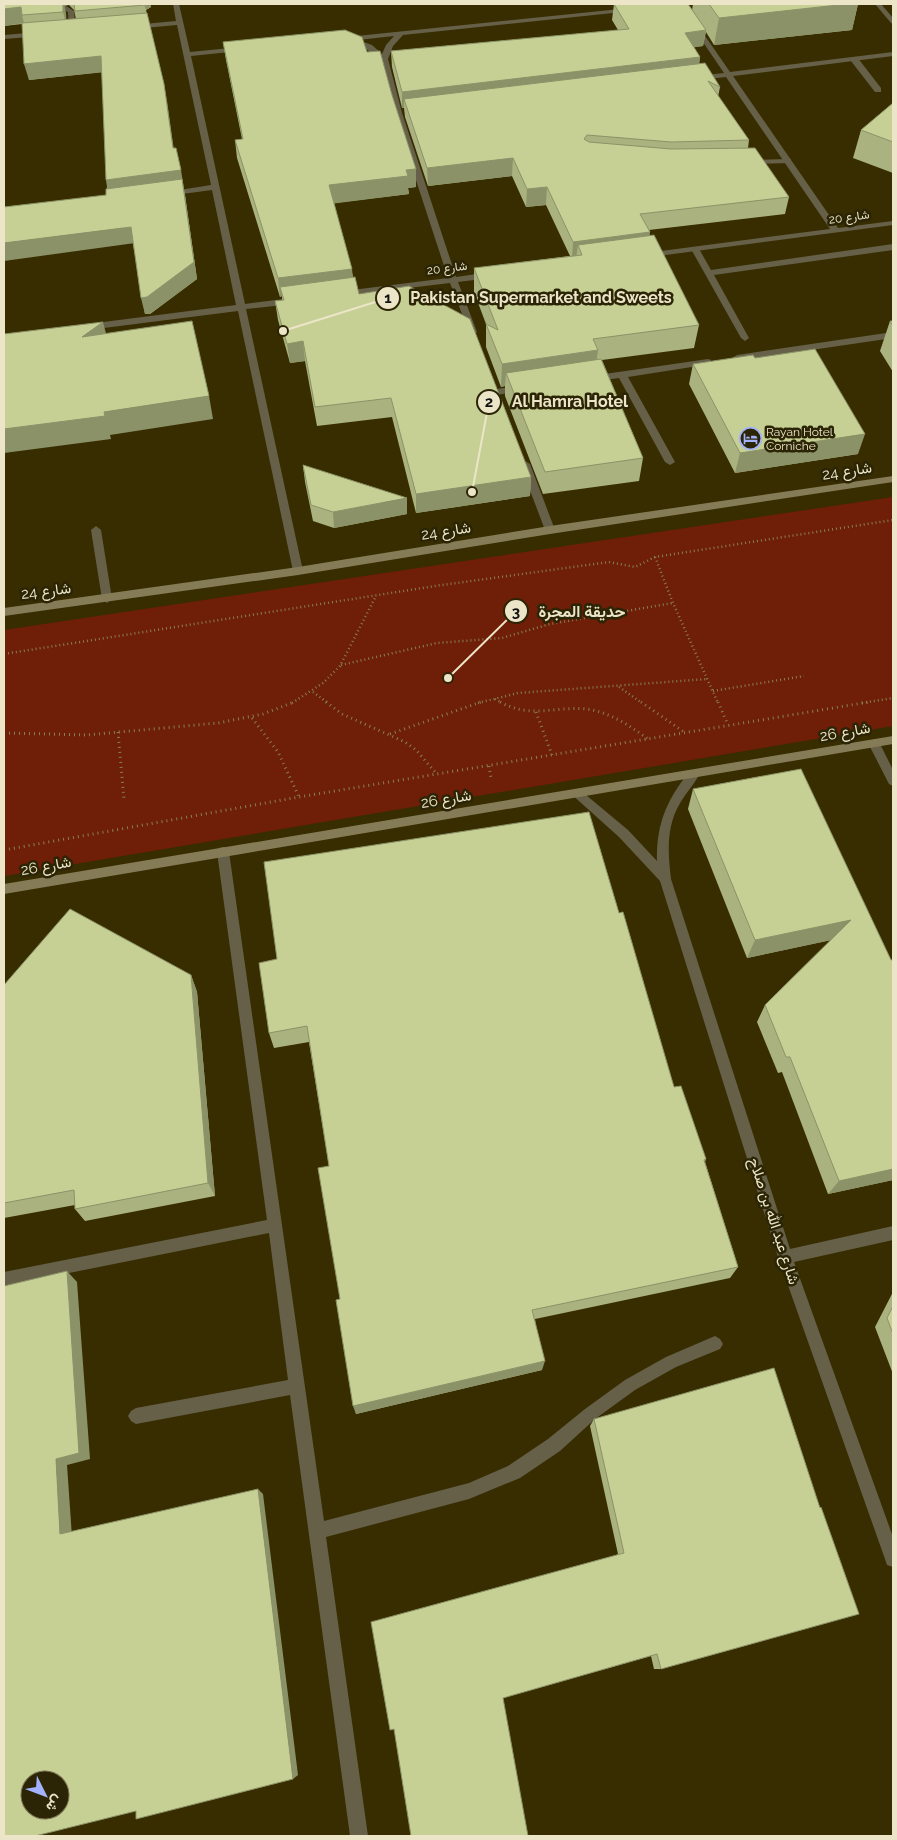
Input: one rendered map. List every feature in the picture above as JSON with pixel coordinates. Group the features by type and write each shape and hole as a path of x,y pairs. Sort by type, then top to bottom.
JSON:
{"street":[{"path":"176,4 298,571"},
{"path":"671,6 680,4 836,231"},
{"path":"878,4 893,22"},
{"path":"40,9 66,8 71,11 73,32"},
{"path":"338,39 642,8"},
{"path":"122,28 181,23"},
{"path":"63,32 82,31"},
{"path":"384,59 390,45 401,33"},
{"path":"4,37 43,34"},
{"path":"348,38 370,47 384,59 398,112 453,280 476,340"},
{"path":"188,54 244,48"},
{"path":"689,79 893,54"},
{"path":"854,59 878,90"},
{"path":"398,112 408,111"},
{"path":"742,162 788,161"},
{"path":"157,195 215,187"},
{"name":"شارع 20","path":"637,257 893,223"},
{"path":"708,273 893,247"},
{"path":"695,249 745,338"},
{"name":"شارع 20","path":"337,295 501,274"},
{"path":"82,327 298,300"},
{"path":"584,380 893,335"},
{"path":"622,374 670,462"},
{"path":"497,392 535,387"},
{"path":"522,456 550,530"},
{"name":"شارع 24","path":"4,612 298,571 550,530 893,479"},
{"path":"96,530 107,599"},
{"name":"شارع 26","path":"4,889 893,740"},
{"path":"874,743 893,781"},
{"name":"شارع عبد الله بن صلاح","path":"693,775 676,797 665,822 661,850 665,879 785,1256 893,1559"},
{"name":"شارع عبد الله بن صلاح","path":"576,793 624,832 665,879"},
{"path":"223,852 359,1836"},
{"path":"4,1278 275,1225"},
{"path":"785,1256 893,1233"},
{"path":"317,1531 469,1491 514,1472 554,1445 590,1414 630,1385 671,1362 714,1344"},
{"path":"136,1416 297,1386"}],"path":[{"path":"4,654 609,562 635,567 655,557 893,520"},
{"path":"655,557 673,603 728,725"},
{"path":"4,733 76,735 118,732 252,718 276,711 313,692 327,681 340,666 376,596"},
{"path":"340,666 437,643 502,638 550,624 673,603"},
{"path":"713,691 804,676"},
{"path":"390,734 495,698 518,693 707,679"},
{"path":"619,687 685,732"},
{"path":"313,692 342,714 390,734 416,750 437,774"},
{"path":"495,698 514,710 536,712 577,709 595,711 620,720 648,739"},
{"path":"4,850 299,797 893,698"},
{"path":"536,712 552,755"},
{"path":"252,718 278,752 299,797"},
{"path":"118,732 124,799"}],"shaded area":[{"path":"893,497 893,726 4,876 4,630"}],"building":[{"path":"4,4 63,4 63,12 22,15 21,7 4,9"},
{"path":"74,4 145,4 145,5 75,11"},
{"path":"614,4 688,4 706,30 685,33 700,57 402,92 391,51 629,29"},
{"path":"709,4 847,4 719,18"},
{"path":"147,13 164,84 173,148 176,148 181,170 106,180 101,56 24,64 22,23"},
{"path":"345,30 362,37 367,52 380,51 416,169 406,170 408,176 329,185 352,269 278,278 235,140 243,139 223,42"},
{"path":"705,63 720,87 708,81 749,140 671,142 587,135 584,139 589,142 671,149 755,148 789,197 640,214 650,232 573,242 547,187 527,189 513,158 427,168 404,99"},
{"path":"893,103 893,142 861,130"},
{"path":"182,179 194,262 147,297 141,298 131,227 4,243 4,207 106,195 106,189"},
{"path":"654,235 699,325 593,339 598,350 502,364 486,324 498,330 474,268 582,255 578,245"},
{"path":"355,277 359,294 409,286 470,319 531,477 416,494 391,398 315,407 303,341 287,344 275,301 284,300 280,287"},
{"path":"192,321 209,396 104,412 105,416 4,429 4,334 103,322 82,337"},
{"path":"815,349 865,434 740,453 693,364 753,355 755,358"},
{"path":"601,359 643,458 545,472 506,373"},
{"path":"303,465 407,498 333,512 311,505"},
{"path":"801,769 891,960 893,960 893,1169 839,1181 790,1057 786,1057 765,1005 851,920 755,940 693,789"},
{"path":"589,812 619,913 623,912 674,1087 681,1086 706,1159 704,1160 738,1267 532,1310 545,1361 353,1406 336,1300 340,1299 318,1168 329,1166 307,1026 269,1033 259,963 277,959 264,862"},
{"path":"70,909 191,975 208,1183 75,1209 74,1190 4,1203 4,985"},
{"path":"67,1271 79,1453 56,1459 60,1534 258,1489 293,1779 136,1819 136,1811 35,1836 4,1836 4,1286"},
{"path":"893,1306 893,1334 887,1318"},
{"path":"774,1368 820,1508 859,1614 661,1669 657,1654 503,1698 528,1836 411,1836 394,1729 390,1730 371,1622 624,1553 594,1419"}],"place":[{"name":"Pakistan Supermarket and Sweets","path":"283,331"},
{"name":"Rayan Hotel Corniche","path":"750,439"},
{"name":"Al Hamra Hotel","path":"472,492"},
{"name":"حديقة المجرة","path":"448,678"}]}
